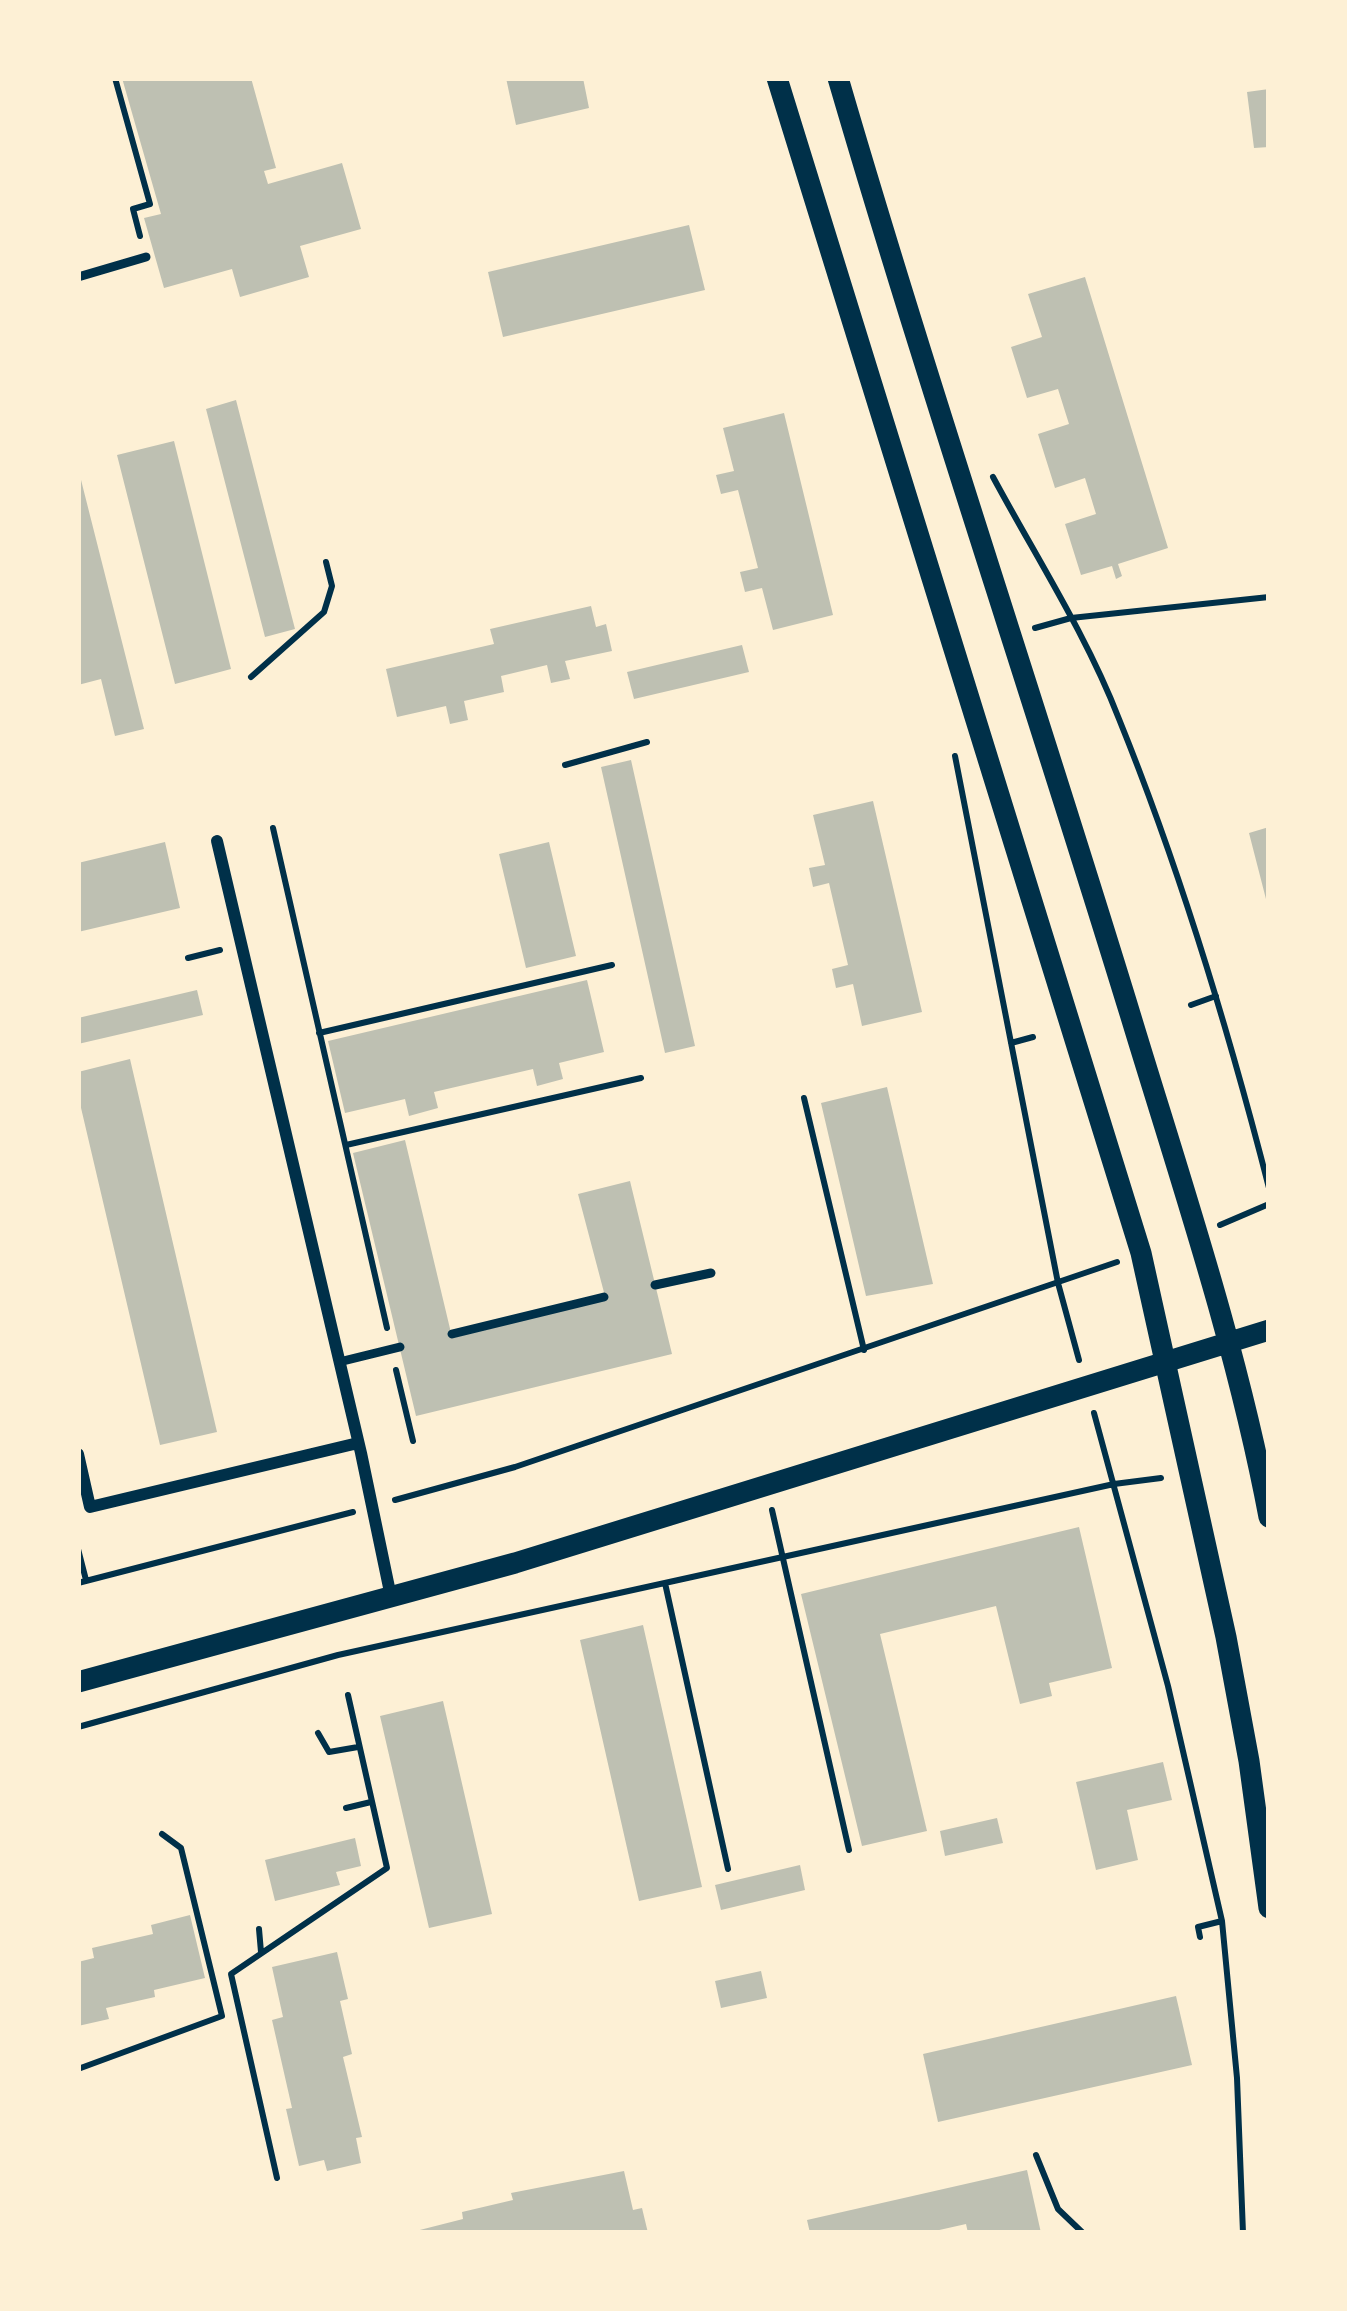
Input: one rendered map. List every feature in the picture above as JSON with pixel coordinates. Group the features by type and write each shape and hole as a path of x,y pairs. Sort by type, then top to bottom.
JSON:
{"street":[{"path":"777,78 1127,1207 1237,1692 1269,1908"},
{"path":"838,78 1229,1343 1269,1517"},
{"path":"217,841 391,1598"},
{"path":"78,1682 515,1563 1269,1330"},
{"path":"78,1454 84,1509 358,1443"}],"lane":[{"path":"78,277 146,257"},
{"path":"655,1285 711,1273"},
{"path":"452,1334 604,1297"},
{"path":"339,1362 396,1348"}],"path":[{"path":"115,78 150,204 133,209 146,257"},
{"path":"987,463 1119,717 1217,996 1269,1188"},
{"path":"251,676 324,612 332,586 326,562"},
{"path":"1071,618 1269,597"},
{"path":"952,740 1058,1283 1168,1686 1222,1922 1237,2078 1244,2233"},
{"path":"565,765 647,742"},
{"path":"273,828 396,1348 413,1441"},
{"path":"188,958 242,944"},
{"path":"319,1033 613,965"},
{"path":"1192,1005 1217,996"},
{"path":"1011,1043 1033,1037"},
{"path":"345,1145 641,1078"},
{"path":"803,1098 864,1350"},
{"path":"78,1550 82,1581 371,1507 515,1467 1058,1283"},
{"path":"78,1727 338,1655 1114,1484 1190,1474"},
{"path":"766,1483 850,1850"},
{"path":"664,1583 728,1870"},
{"path":"277,2177 231,1974 387,1868 348,1694"},
{"path":"318,1733 329,1752 358,1747"},
{"path":"346,1808 371,1802"},
{"path":"78,2069 222,2016 181,1848 162,1834"},
{"path":"1200,1936 1198,1927 1222,1922"},
{"path":"259,1929 261,1952"},
{"path":"1036,2155 1058,2209 1083,2233"}],"building":[{"path":"122,78 251,78 276,168 264,171 268,184 342,163 361,229 300,246 309,277 240,297 232,269 164,288 144,218 161,214"},
{"path":"506,78 583,78 589,108 516,125"},
{"path":"1269,89 1269,147 1254,148 1247,92"},
{"path":"689,225 705,290 503,337 488,272"},
{"path":"1085,277 1168,548 1118,564 1122,576 1116,579 1112,566 1081,575 1065,524 1096,514 1085,478 1055,488 1038,434 1069,424 1058,389 1027,398 1011,347 1042,337 1028,294"},
{"path":"236,400 295,629 265,637 206,409"},
{"path":"784,413 833,615 773,630 762,588 745,592 740,572 758,568 738,490 721,494 716,475 734,471 723,428"},
{"path":"174,441 231,669 175,684 117,455"},
{"path":"78,468 144,729 115,736 101,679 78,685"},
{"path":"591,606 596,627 606,624 612,651 565,661 570,679 551,683 547,665 501,676 504,692 464,701 468,720 450,724 446,706 397,717 386,669 494,644 490,629"},
{"path":"742,645 749,672 634,699 627,672"},
{"path":"631,760 695,1046 665,1053 601,767"},
{"path":"873,801 922,1012 862,1026 853,984 836,988 832,969 848,965 829,883 813,887 809,868 825,865 813,815"},
{"path":"1269,827 1269,903 1267,903 1249,833"},
{"path":"165,842 180,908 78,932 78,863"},
{"path":"549,842 576,956 526,968 499,854"},
{"path":"587,980 604,1052 559,1063 563,1079 537,1086 533,1069 434,1092 438,1108 409,1116 405,1099 345,1113 328,1041"},
{"path":"197,990 203,1015 78,1044 78,1018"},
{"path":"130,1059 217,1432 160,1445 78,1095 78,1072"},
{"path":"887,1087 933,1284 866,1296 821,1103"},
{"path":"405,1140 452,1337 606,1300 578,1194 630,1181 672,1354 416,1416 353,1153"},
{"path":"1079,1527 1112,1668 1049,1683 1052,1696 1020,1704 996,1606 880,1634 927,1831 862,1846 801,1594"},
{"path":"643,1625 702,1887 639,1901 580,1640"},
{"path":"443,1701 492,1914 429,1928 380,1716"},
{"path":"1163,1762 1172,1800 1127,1810 1138,1860 1096,1870 1076,1782"},
{"path":"997,1818 1003,1843 945,1856 940,1831"},
{"path":"355,1838 361,1866 336,1872 340,1885 275,1901 265,1860"},
{"path":"800,1865 805,1890 721,1910 715,1885"},
{"path":"190,1915 205,1978 154,1990 155,1997 106,2008 109,2019 78,2026 78,1962 94,1958 92,1948 153,1934 151,1925"},
{"path":"337,1952 348,1999 340,2001 352,2054 343,2057 362,2137 356,2138 361,2163 327,2171 324,2160 299,2166 286,2109 292,2108 272,2020 283,2017 272,1967"},
{"path":"761,1971 767,1998 721,2008 715,1981"},
{"path":"1176,1996 1192,2065 938,2122 923,2054"},
{"path":"1027,2170 1041,2233 968,2233 966,2224 926,2233 810,2233 807,2220"},
{"path":"624,2171 633,2210 642,2208 648,2233 408,2233 463,2219 462,2212 513,2200 511,2193"}]}
